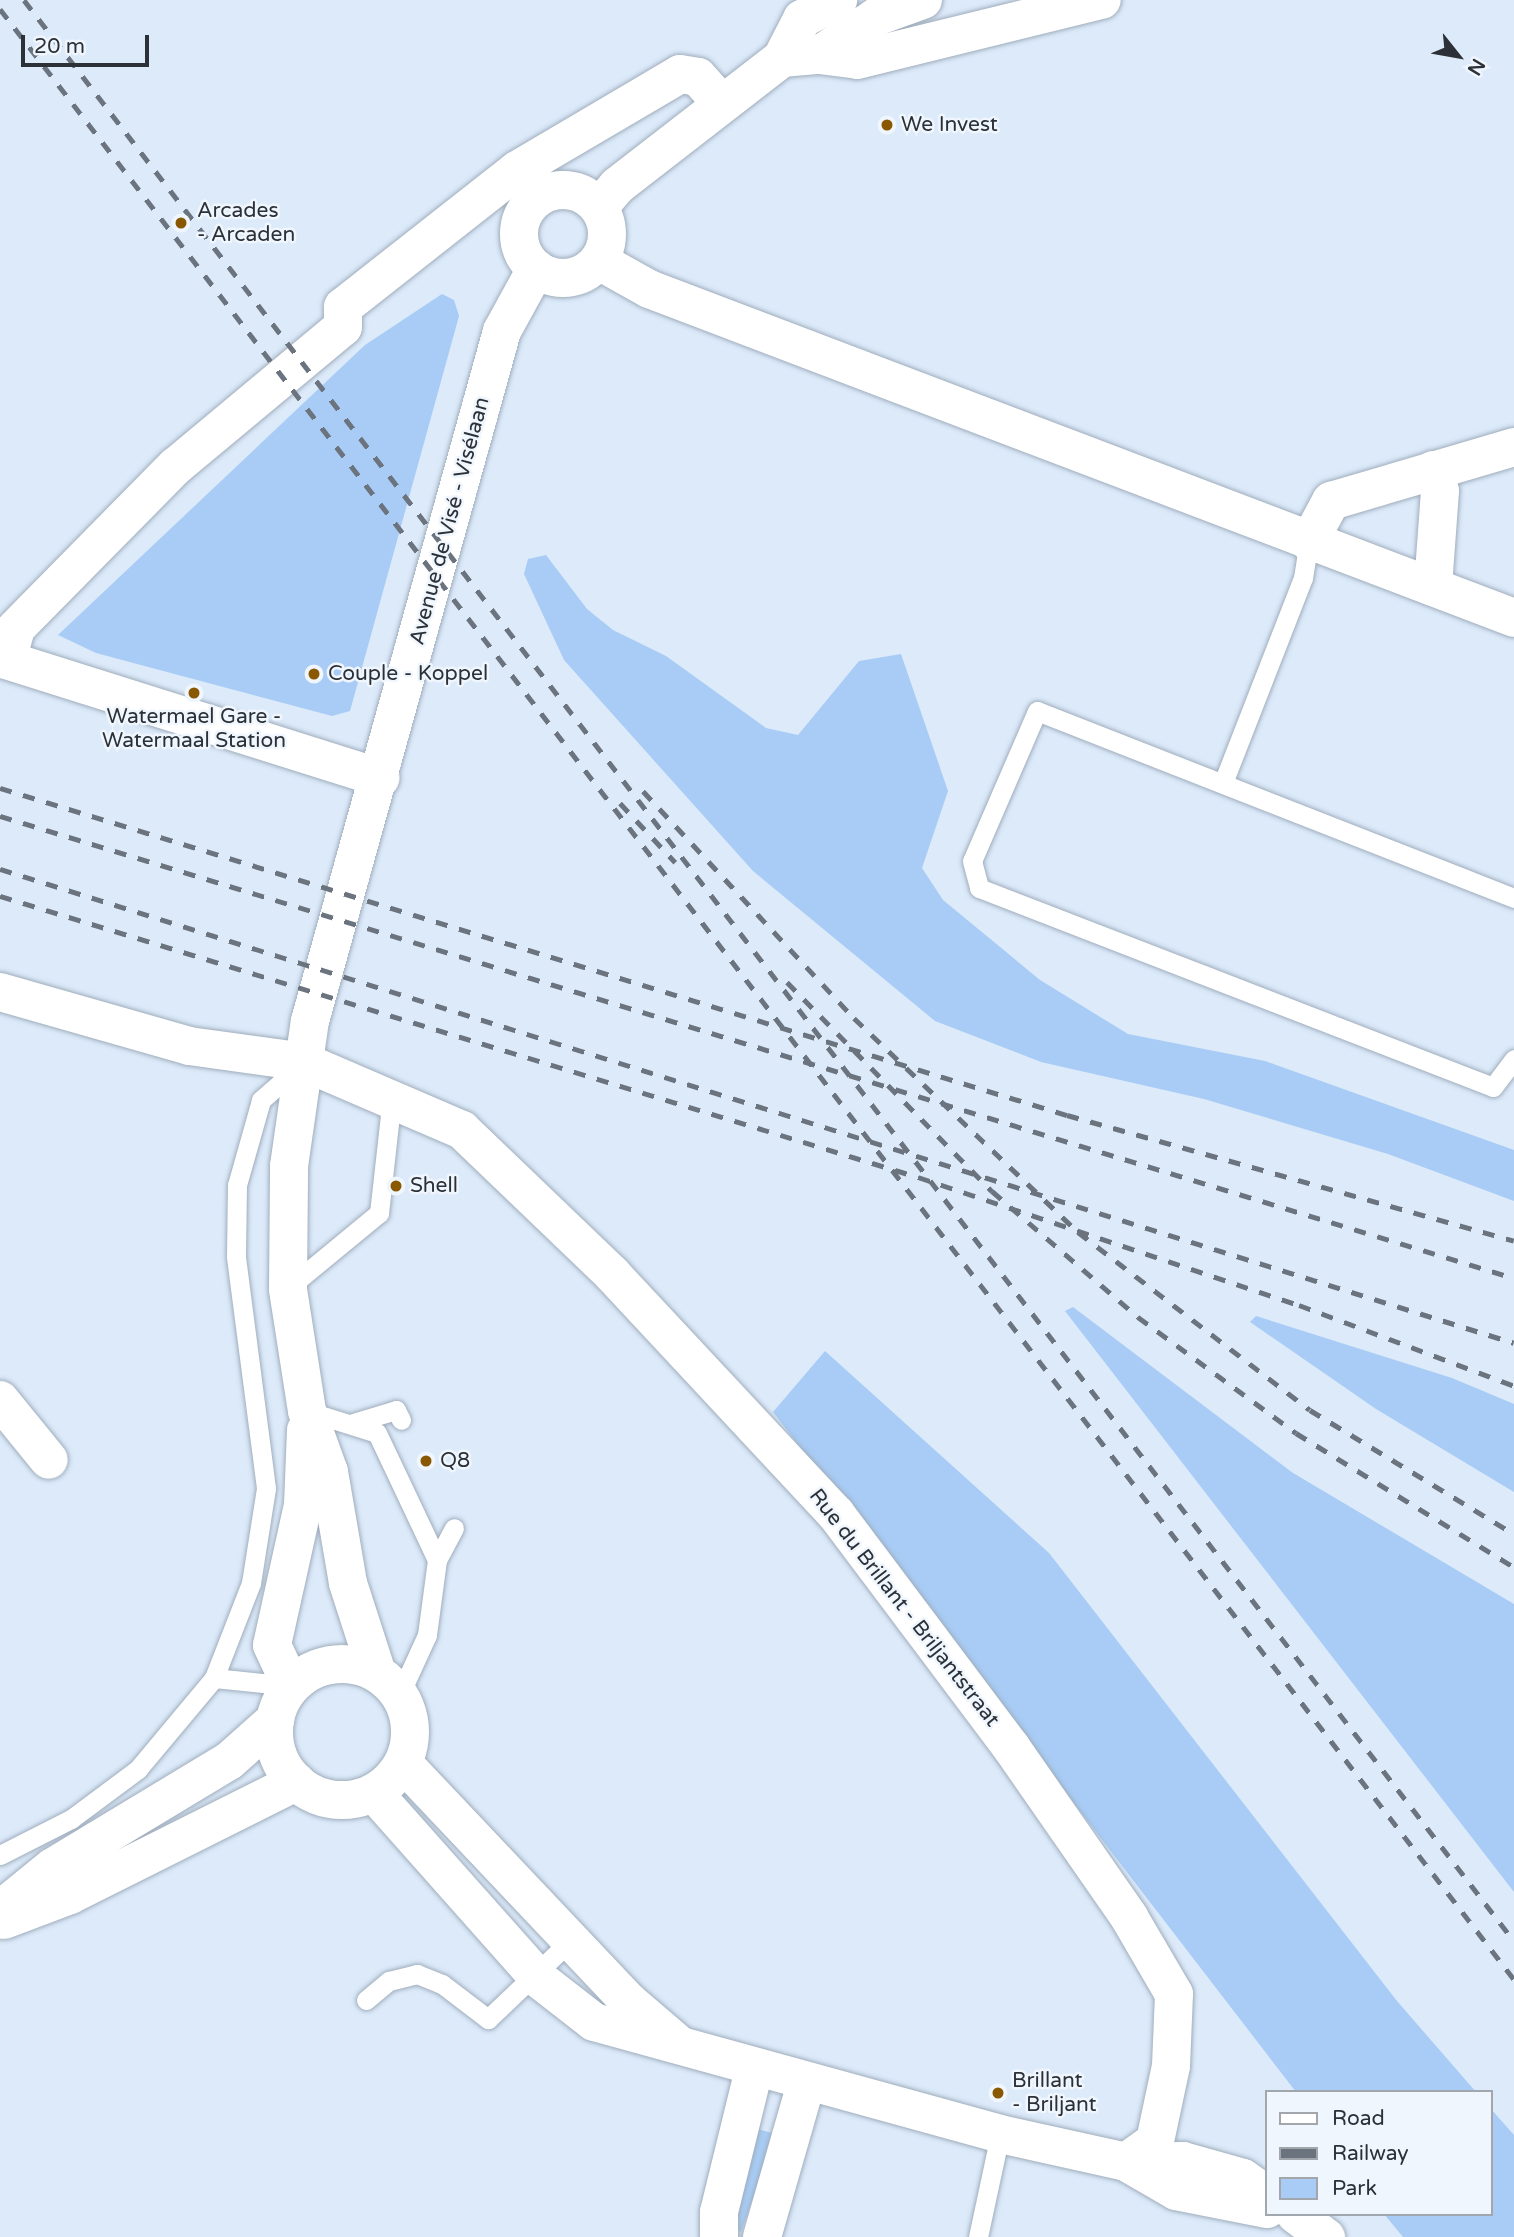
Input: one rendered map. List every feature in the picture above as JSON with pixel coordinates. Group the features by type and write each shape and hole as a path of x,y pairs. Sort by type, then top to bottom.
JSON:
{"street":[{"path":"801,56 798,9 838,0"},
{"path":"599,207 722,104 801,56 876,17 923,0"},
{"path":"801,56 857,60 1102,0"},
{"path":"381,778 3,659 16,628 60,578 176,466 342,327 343,307 528,163 680,75 698,77 722,104"},
{"path":"570,190 599,207 608,234 599,261 576,277 536,269 519,241 527,209 539,197 570,190"},
{"path":"599,261 649,289 1514,618"},
{"name":"Avenue de Visé - Visélaan","path":"307,1411 288,1289 289,1166 310,1020 381,778 502,331 536,269"},
{"path":"1309,542 1331,501 1514,447"},
{"path":"1433,470 1440,491 1433,587"},
{"name":"Rue du Brillant - Briljantstraat","path":"0,992 189,1046 304,1062 462,1130 522,1181 836,1514 1129,1917 1174,1994 1171,2066 1155,2141 1126,2162"},
{"path":"0,1400 49,1460"},
{"path":"275,1720 277,1753 296,1782 327,1799 374,1793 403,1763 410,1723 388,1683 348,1583 329,1472 307,1411"},
{"path":"291,1686 272,1645 303,1505 307,1411"},
{"path":"0,1910 53,1867 229,1761 275,1720 291,1686 336,1664 388,1683"},
{"path":"403,1763 570,1941 681,2047"},
{"path":"0,1922 70,1895 296,1782"},
{"path":"374,1793 536,1975 594,2022 806,2084 1000,2134 1126,2162 1183,2161 1243,2178 1266,2194"},
{"path":"719,2237 719,2212 754,2069"},
{"path":"762,2237 806,2084"},
{"path":"1126,2162 1176,2191 1266,2209"}],"lane":[{"path":"1223,783 1303,578 1309,542"},
{"path":"1513,1063 1493,1087 979,888 972,861 1037,712 1514,898"},
{"path":"0,1856 71,1819 138,1769 214,1678 251,1583 266,1488 236,1255 237,1185 261,1100 304,1062"},
{"path":"288,1289 379,1213 392,1098"},
{"path":"353,1423 396,1410 401,1420"},
{"path":"307,1411 353,1423 377,1433 438,1560"},
{"path":"388,1683 427,1635 438,1560 454,1528"},
{"path":"214,1678 291,1686"},
{"path":"366,2000 389,1981 416,1974 442,1983 488,2019 570,1941"},
{"path":"978,2237 1000,2134"}],"green space":[{"path":"442,294 454,300 459,316 350,711 332,716 96,653 58,635 365,345"},
{"path":"546,555 587,609 613,630 666,656 766,728 798,735 859,661 901,654 948,791 922,868 943,900 1040,980 1128,1034 1265,1061 1514,1150 1514,1201 1388,1154 1204,1099 1041,1062 935,1021 753,871 564,660 524,574 528,559"},
{"path":"1073,1307 1293,1473 1514,1604 1514,1892 1065,1311"},
{"path":"1256,1316 1452,1378 1514,1404 1514,1492 1376,1409 1250,1322"},
{"path":"825,1351 1049,1553 1397,2001 1474,2090 1294,2090 773,1412"},
{"path":"1493,2111 1514,2135 1514,2237 1403,2237 1386,2216 1493,2216"},
{"path":"757,2129 776,2134 741,2232 734,2226"}],"railway":[{"path":"24,0 1514,1941"},
{"path":"0,9 1514,1979"},
{"path":"0,788 1067,1115 1514,1241"},
{"path":"643,791 854,1018 1078,1232 1310,1410 1514,1534"},
{"path":"620,803 675,862"},
{"path":"0,816 1514,1278"},
{"path":"0,869 1514,1343"},
{"path":"0,896 918,1177 1299,1305 1514,1386"},
{"path":"787,982 992,1191 1138,1317 1296,1433 1514,1567"}],"place":[{"name":"We Invest","path":"887,125"},
{"name":"Arcades - Arcaden","path":"181,223"},
{"name":"Couple - Koppel","path":"314,674"},
{"name":"Watermael Gare - Watermaal Station","path":"194,693"},
{"name":"Shell","path":"396,1186"},
{"name":"Q8","path":"426,1461"},
{"name":"Brillant - Briljant","path":"998,2093"}]}
